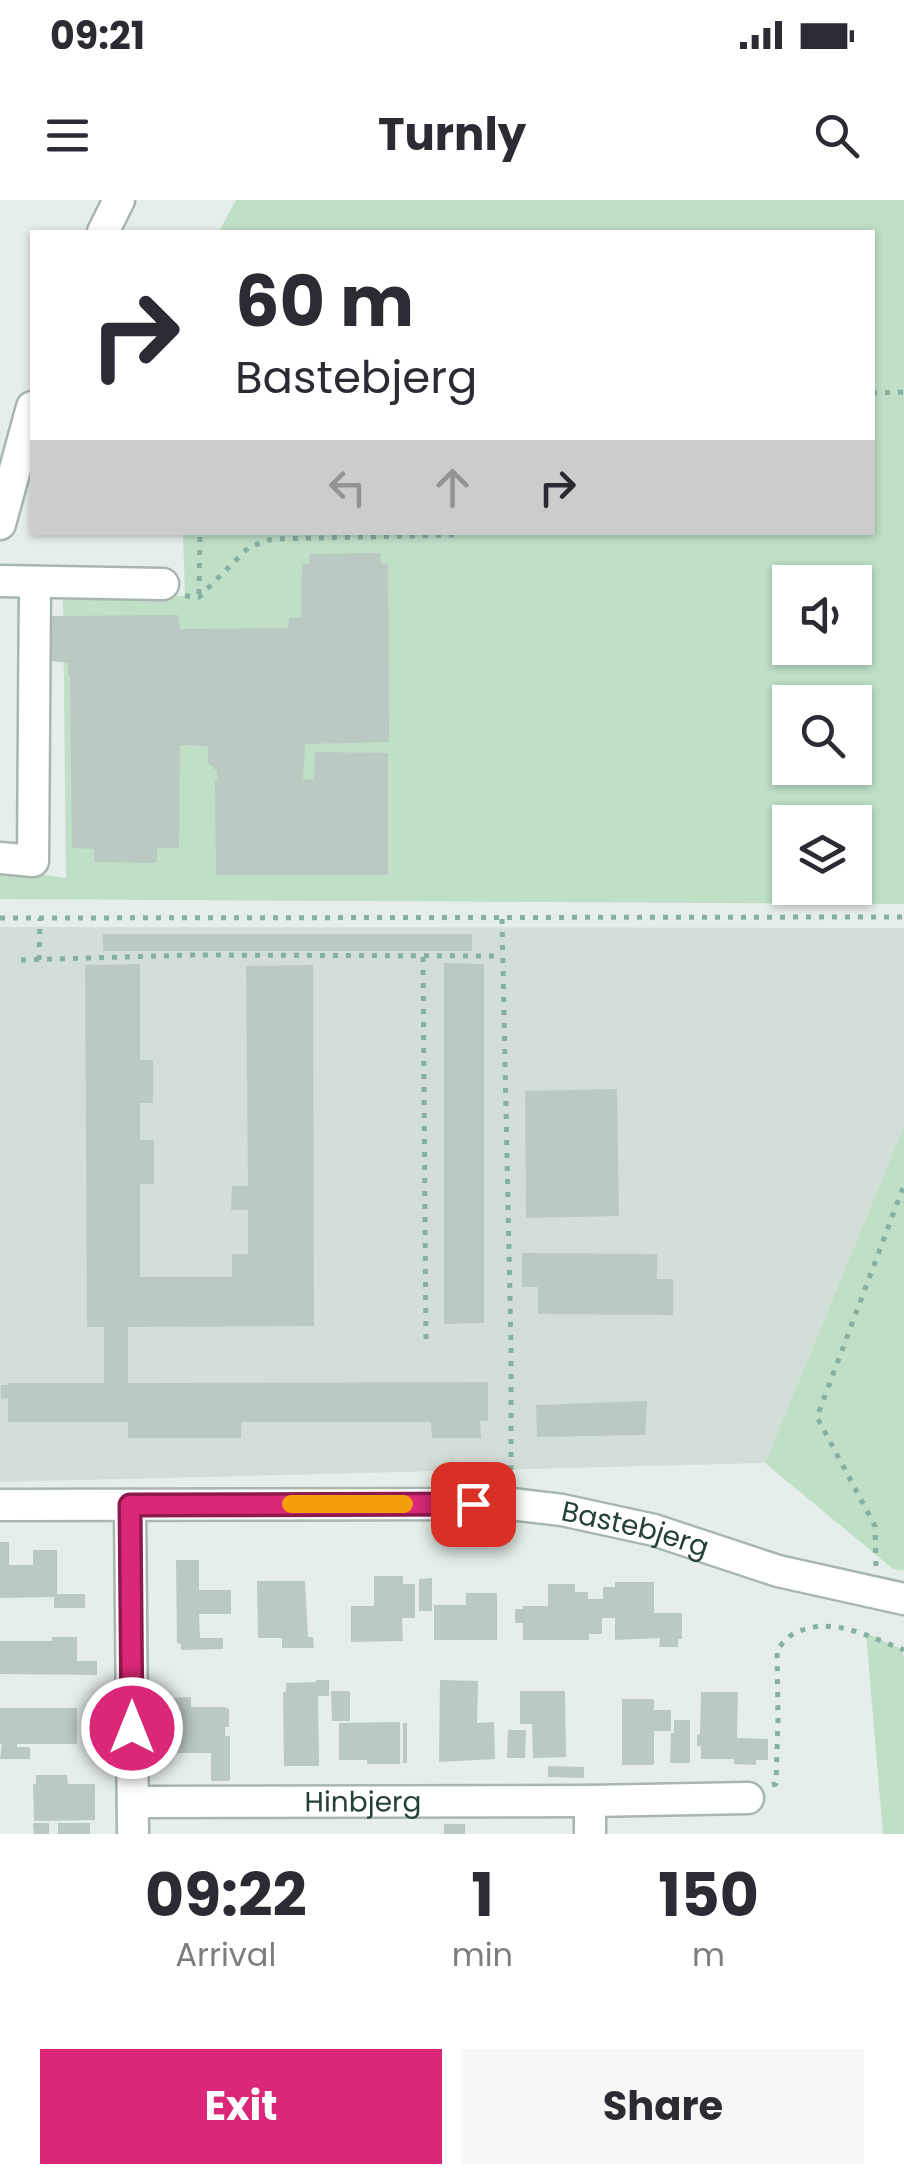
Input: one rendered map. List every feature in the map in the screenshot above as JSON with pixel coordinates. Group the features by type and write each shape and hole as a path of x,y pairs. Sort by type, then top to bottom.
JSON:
{"street":[{"path":"104,230 119,200"},
{"path":"0,524 30,414"},
{"path":"0,581 163,584"},
{"path":"0,858 33,862 35,583"},
{"name":"Bastebjerg","path":"0,1505 511,1504 562,1510 654,1530 778,1571 896,1597"},
{"path":"130,1505 133,1834"},
{"name":"Hinbjerg","path":"133,1802 748,1798"},
{"path":"590,1801 590,1834"}],"path":[{"path":"875,393 904,392"},
{"path":"199,597 200,535"},
{"path":"163,584 170,596 199,597 249,547 272,539 460,535"},
{"path":"0,918 904,917"},
{"path":"39,960 40,918"},
{"path":"502,918 511,1504"},
{"path":"20,960 192,955 502,956"},
{"path":"423,957 426,1345"},
{"path":"896,1597 876,1568 875,1526 816,1416 904,1185"},
{"path":"748,1798 749,1788 776,1784 777,1650 793,1634 828,1626 866,1633 904,1650"}],"shaded area":[{"path":"0,927 904,928 904,1126 765,1463 0,1482"}],"green space":[{"path":"236,200 904,200 904,904 872,904 872,805 772,805 772,903 0,899 0,868 66,878 63,595 185,596 183,535 875,535 875,230 220,230"},
{"path":"904,1126 904,1570 893,1569 765,1463"},
{"path":"866,1633 901,1649 904,1658 904,1834 883,1834"}],"building":[{"path":"380,553 381,563 388,564 389,742 305,744 303,780 314,779 315,752 388,753 388,875 216,875 217,771 208,763 208,746 180,745 179,848 157,848 155,863 94,862 94,849 72,848 70,675 68,663 52,661 52,616 178,615 180,629 288,628 289,618 301,618 302,564 309,564 310,554"},
{"path":"103,934 472,934 472,951 103,951"},
{"path":"444,963 484,964 484,1323 444,1324"},
{"path":"140,964 140,1060 153,1060 153,1103 140,1103 140,1140 154,1140 154,1184 140,1184 140,1277 232,1277 232,1254 248,1254 248,1210 231,1210 232,1186 248,1186 246,966 313,965 314,1326 128,1327 128,1383 488,1382 488,1421 480,1421 481,1438 432,1438 431,1422 241,1422 241,1438 128,1438 128,1422 8,1422 8,1398 1,1399 1,1385 104,1383 104,1327 87,1327 85,965"},
{"path":"617,1089 619,1216 526,1218 525,1091"},
{"path":"522,1253 657,1254 657,1279 673,1279 673,1315 538,1314 538,1287 522,1287"},
{"path":"647,1401 645,1435 537,1437 536,1405"},
{"path":"0,1542 9,1542 9,1565 33,1565 33,1550 57,1550 57,1594 85,1594 85,1608 54,1608 54,1597 0,1598"},
{"path":"176,1560 199,1560 199,1590 231,1590 231,1614 199,1614 200,1638 223,1638 223,1649 181,1650 177,1643"},
{"path":"374,1576 403,1576 403,1584 415,1584 415,1618 402,1618 403,1641 351,1642 351,1606 374,1606"},
{"path":"432,1578 432,1611 419,1611 419,1579"},
{"path":"257,1581 305,1581 308,1637 313,1637 314,1648 282,1648 282,1638 258,1638"},
{"path":"615,1582 654,1582 654,1613 682,1613 682,1639 678,1639 678,1647 659,1647 660,1638 615,1640 615,1618 602,1618 602,1634 589,1634 589,1640 523,1640 523,1623 515,1623 515,1609 548,1606 548,1584 575,1584 575,1592 588,1592 588,1599 603,1599 603,1587 615,1587"},
{"path":"466,1593 497,1593 497,1640 434,1640 434,1605 466,1605"},
{"path":"52,1637 77,1637 77,1661 97,1661 97,1675 0,1674 0,1641 52,1641"},
{"path":"329,1680 329,1696 318,1696 319,1766 284,1766 286,1683"},
{"path":"440,1680 478,1681 477,1723 494,1722 495,1759 439,1762"},
{"path":"331,1691 350,1691 350,1721 332,1721"},
{"path":"520,1691 565,1691 566,1757 533,1758 532,1724 520,1724"},
{"path":"701,1692 738,1692 737,1738 768,1739 768,1760 756,1760 756,1765 734,1764 734,1759 701,1759 697,1735"},
{"path":"191,1697 191,1707 229,1709 225,1736 230,1736 230,1781 211,1781 211,1753 170,1753 170,1698"},
{"path":"622,1699 654,1699 654,1710 671,1710 671,1731 654,1731 654,1765 622,1765"},
{"path":"0,1708 77,1708 77,1744 17,1744 30,1747 30,1759 0,1759"},
{"path":"674,1720 690,1720 690,1763 670,1763"},
{"path":"400,1722 400,1764 339,1760 339,1723"},
{"path":"403,1723 407,1723 407,1763 403,1763"},
{"path":"508,1730 526,1730 525,1758 507,1758"},
{"path":"548,1766 584,1767 584,1778 548,1777"},
{"path":"36,1775 67,1775 68,1784 95,1784 95,1820 34,1821"},
{"path":"33,1823 49,1823 49,1834 34,1834"},
{"path":"58,1823 90,1823 90,1834 58,1834"},
{"path":"444,1824 465,1824 465,1834 444,1834"}],"slow traffic":[{"path":"291,1504 404,1504"}],"route":[{"path":"132,1728 130,1505 473,1504"}]}
